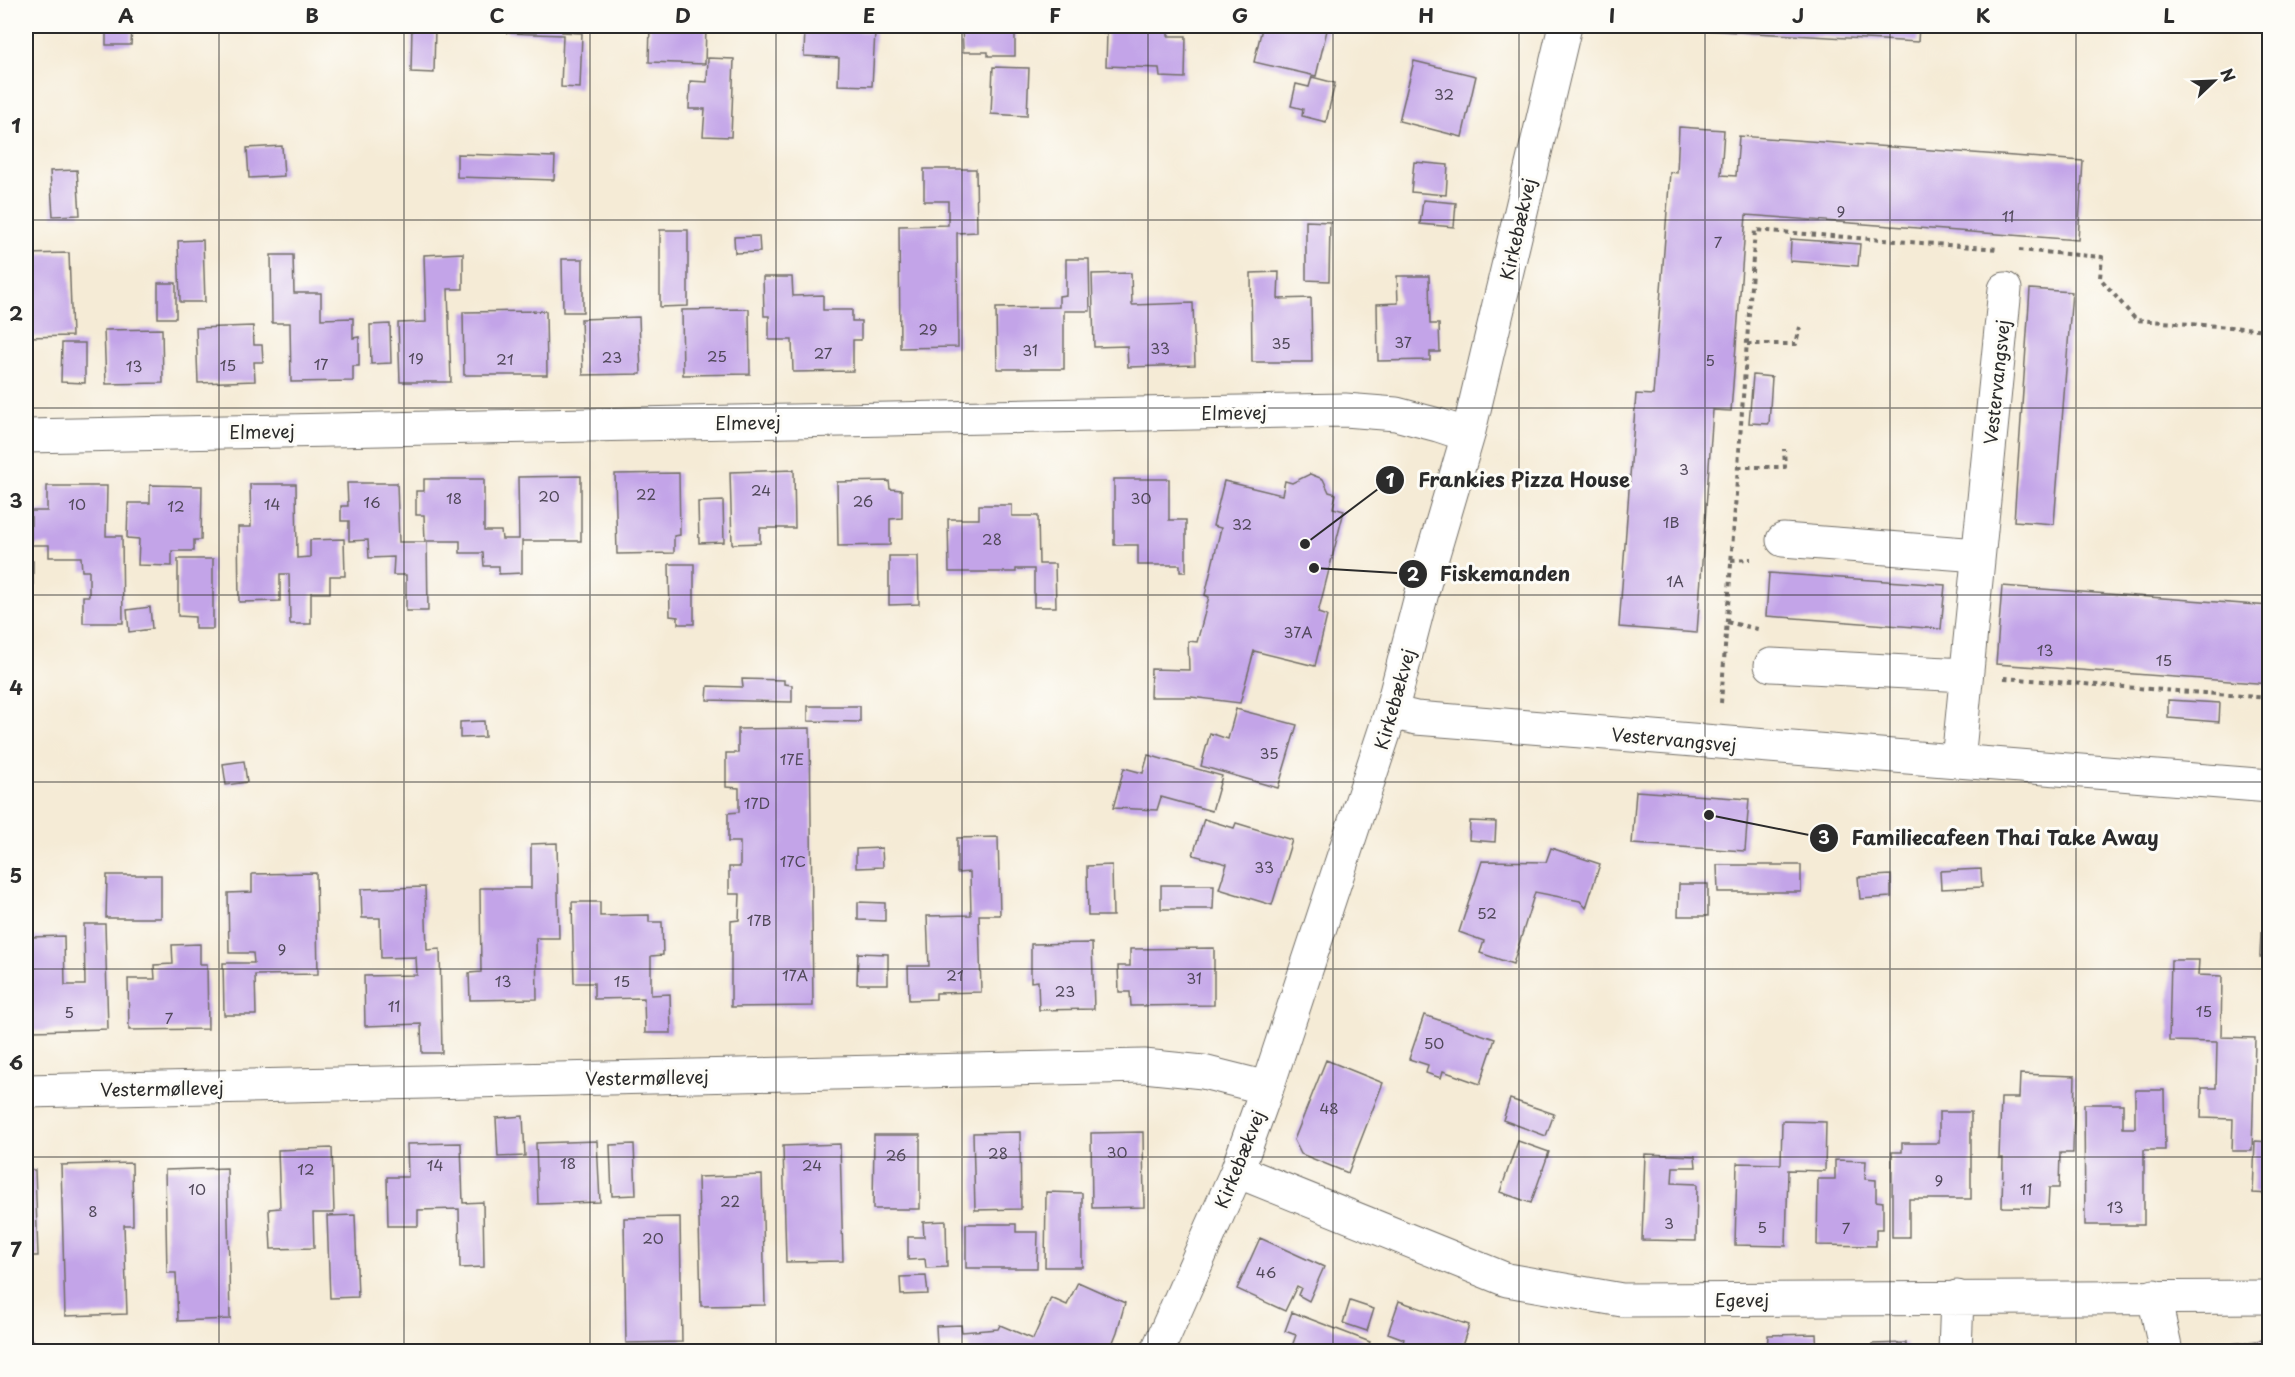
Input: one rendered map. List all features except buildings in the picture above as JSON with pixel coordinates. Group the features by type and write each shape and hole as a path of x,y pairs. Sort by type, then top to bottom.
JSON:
{"street":[{"name":"Kirkebækvej","path":"1157,1352 1237,1171 1267,1088 1391,712 1425,581 1468,435 1565,26"},
{"name":"Vestervangsvej","path":"1958,761 2005,290"},
{"name":"Elmevej","path":"26,436 1345,410 1396,414 1468,435"},
{"path":"1783,540 1978,555"},
{"path":"1771,665 1966,675"},
{"name":"Vestervangsvej","path":"1391,712 1416,718 2270,786"},
{"name":"Vestermøllevej","path":"26,1091 1144,1066 1203,1071 1267,1088"},
{"name":"Egevej","path":"1237,1171 1507,1280 1622,1300 2270,1296"},
{"path":"2154,1296 2166,1352"},
{"path":"1955,1352 1957,1297"}],"path":[{"path":"1718,742 1755,230 2102,257 2100,278 2136,320 2270,330"},
{"path":"1747,344 1796,344 1800,327"},
{"path":"1738,467 1785,467 1784,449"},
{"path":"1966,675 2270,698"}],"place":[{"name":"Frankies Pizza House","path":"1305,544"},
{"name":"Fiskemanden","path":"1314,568"},
{"name":"Familiecafeen Thai Take Away","path":"1709,815"}]}
